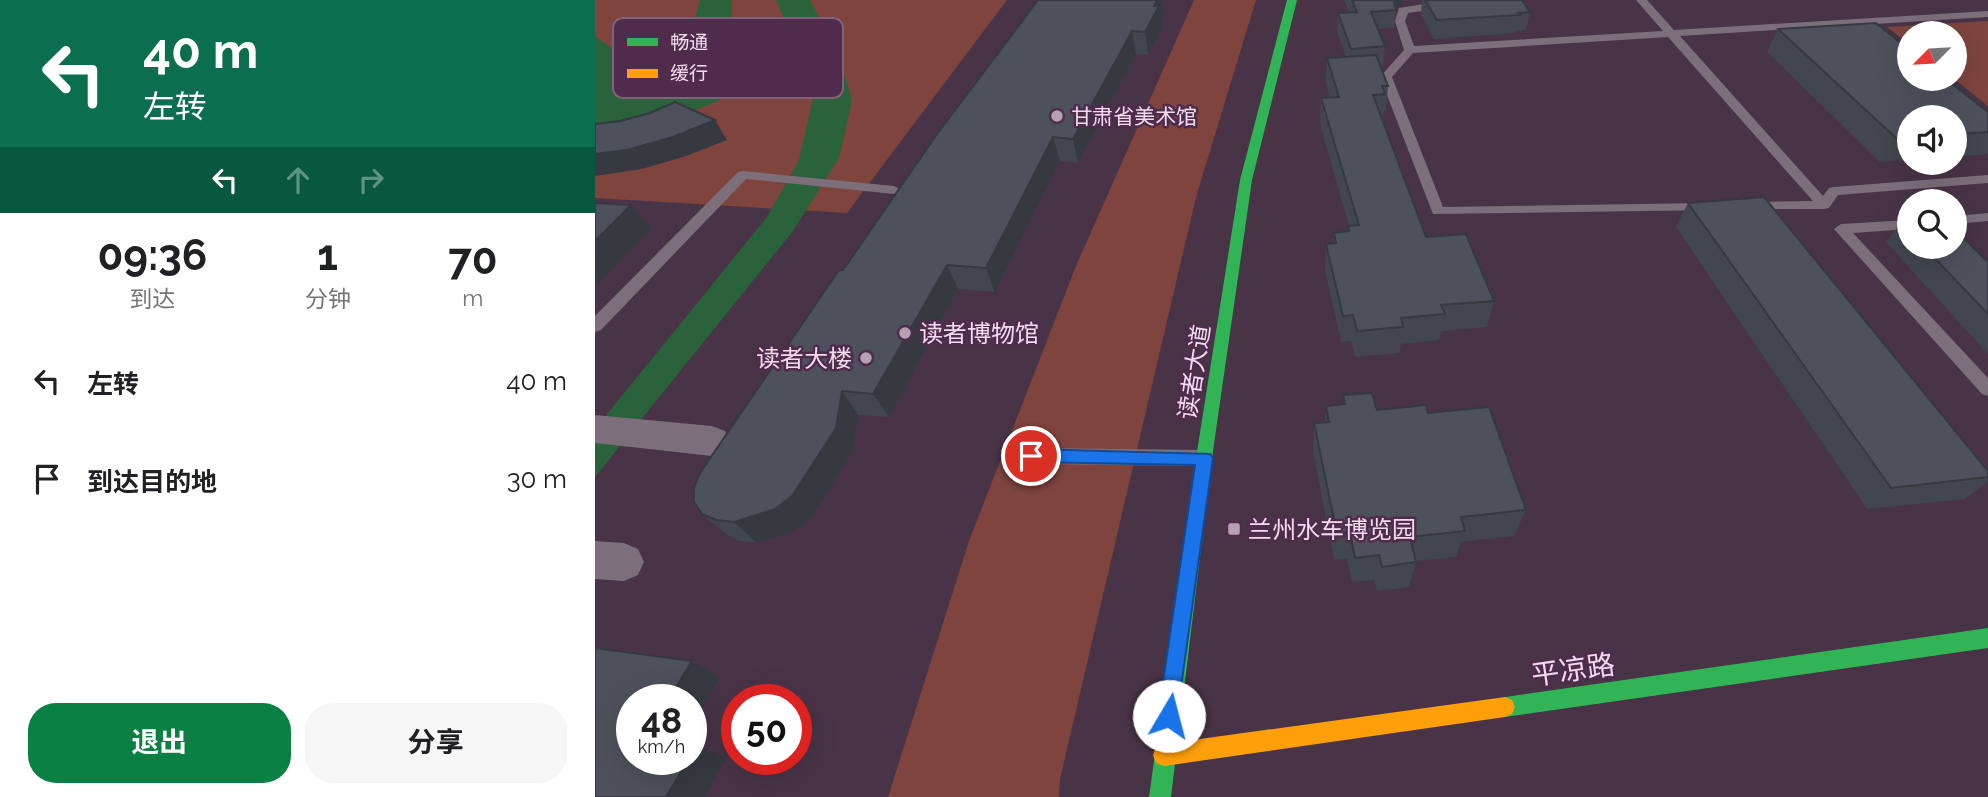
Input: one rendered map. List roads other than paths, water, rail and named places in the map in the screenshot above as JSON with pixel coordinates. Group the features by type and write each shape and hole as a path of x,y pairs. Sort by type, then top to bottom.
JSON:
{"main road":[{"name":"读者大道","path":"1160,797 1204,458 1246,180 1286,34 1292,0"},
{"name":"平凉路","path":"1164,755 1984,645"}],"street":[{"path":"595,429 699,440"}],"lane":[{"path":"1410,50 1400,22 1403,10 1450,4 1457,0"},
{"path":"1641,0 1823,205"},
{"path":"1727,206 1438,211 1386,77 1410,50 1988,15"},
{"path":"1872,21 1891,36"},
{"path":"595,326 743,175 894,190"},
{"path":"1823,205 1834,191 1988,179"},
{"path":"1741,206 1823,205"},
{"path":"1967,219 1988,217"},
{"path":"1897,225 1842,229 1988,389"},
{"path":"1031,456 1204,458"}],"place":[{"name":"甘肃省美术馆","path":"1057,116"},
{"name":"读者博物馆","path":"905,333"},
{"name":"读者大楼","path":"866,358"},
{"name":"兰州水车博览园","path":"1234,529"}]}
